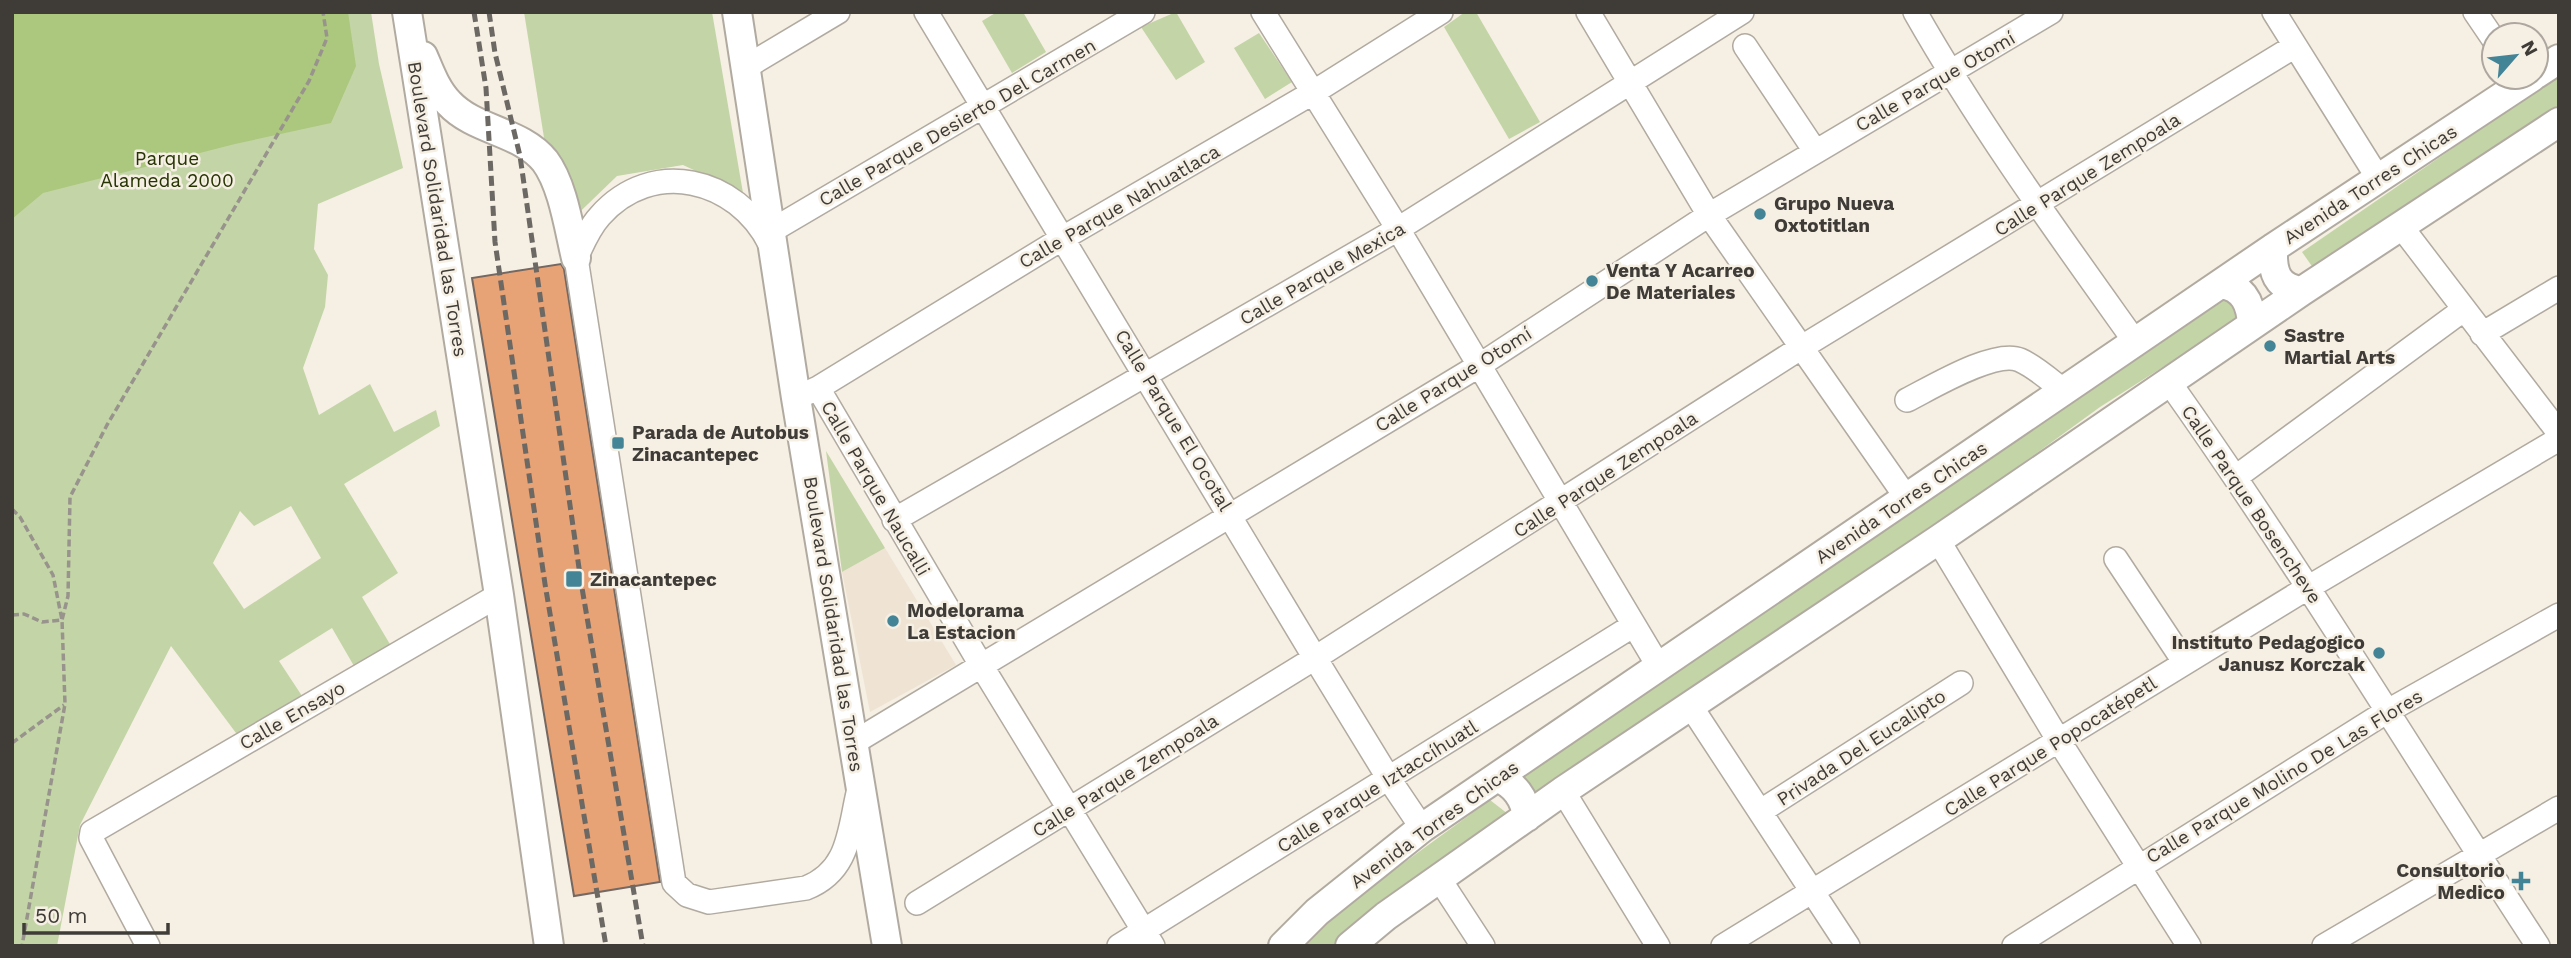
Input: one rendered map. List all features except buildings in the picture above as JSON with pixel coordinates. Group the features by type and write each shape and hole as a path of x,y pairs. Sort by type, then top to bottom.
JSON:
{"main road":[{"name":"Boulevard Solidaridad las Torres","path":"737,12 773,242 807,393 853,743 887,946"},
{"name":"Boulevard Solidaridad las Torres","path":"408,20 499,595 544,943"},
{"path":"408,20 437,86 448,103 464,116 524,143 550,168 556,179 576,258"},
{"name":"Avenida Torres Chicas","path":"1283,946 1317,912 1422,828 2273,248 2511,91"},
{"path":"1349,946 1386,916 1690,705 1938,540 2302,290 2559,122"},
{"path":"2273,248 2273,264 2282,284 2291,289 2302,290"},
{"path":"2222,284 2236,288 2244,296 2250,306 2252,324"},
{"path":"1497,777 1514,787 1526,808 1527,817"}],"street":[{"path":"746,67 838,12"},
{"name":"Calle Parque El Ocotal","path":"926,12 1315,658 1422,828"},
{"name":"Calle Parque Desierto Del Carmen","path":"773,242 984,107 1143,12"},
{"path":"1264,12 1398,229 1659,667"},
{"name":"Calle Parque Nahuatlaca","path":"807,393 1063,237 1314,92 1441,12"},
{"path":"1588,12 1709,215 1906,498"},
{"name":"Calle Parque Mexica","path":"894,520 1398,229 1742,12"},
{"path":"1915,12 1950,73 2136,343"},
{"name":"Calle Parque Otomí","path":"853,743 1480,365 1709,215 2052,12"},
{"path":"2274,12 2378,178"},
{"path":"1745,46 1815,151"},
{"name":"Calle Parque Zempoala","path":"917,903 1315,658 1802,347 2295,46"},
{"path":"773,242 757,222 732,199 701,185 667,182 637,189 610,206 589,230 576,258 674,883 687,895 709,902 806,888 818,883 828,876 842,859 860,785"},
{"path":"2400,225 2559,433"},
{"path":"2482,334 2559,288"},
{"path":"2236,477 2463,310"},
{"path":"1907,400 1973,368 2009,358 2018,359 2065,392"},
{"name":"Calle Parque Bosencheve","path":"2169,382 2309,587 2386,712 2538,946"},
{"name":"Calle Parque Naucalli","path":"807,393 894,520 1148,938"},
{"name":"Calle Parque Popocatépetl","path":"1723,946 2309,587 2559,439"},
{"path":"1938,540 2059,741 2189,946"},
{"path":"2116,559 2185,663"},
{"name":"Calle Ensayo","path":"148,946 91,838 92,832 499,595"},
{"name":"Calle Parque Molino De Las Flores","path":"2014,946 2386,712 2559,615"},
{"name":"Calle Parque Iztaccíhuatl","path":"1119,946 1148,938 1389,779 1634,625"},
{"name":"Privada Del Eucalipto","path":"1761,811 1961,683"},
{"path":"1690,705 1848,946"},
{"path":"1563,792 1658,946"},
{"path":"2324,946 2559,808"},
{"path":"1440,880 1483,946"}],"path":[{"path":"62,621 68,596 70,497 107,425 309,81 327,38 323,12"},
{"path":"12,509 20,517 53,575 62,621 65,704 22,946"},
{"path":"12,615 24,614 42,622 62,621"},
{"path":"12,743 65,704"}],"shaded area":[{"path":"885,548 956,665 870,712 842,572"}],"green space":[{"name":"Parque Alameda 2000","path":"12,12 371,12 379,64 403,168 318,204 314,249 328,275 325,307 303,368 319,415 370,384 394,432 436,410 440,426 344,484 398,573 362,597 391,646 354,666 332,628 279,661 304,699 239,737 171,646 80,825 57,946 12,946","holes":["291,506 321,558 244,609 213,563 240,511 254,526"]},
{"path":"12,12 348,12 356,66 331,123 235,144 43,193 12,219"},
{"path":"524,12 712,12 743,193 683,165 617,176 559,232"},
{"path":"997,12 1023,12 1046,52 1012,73 982,21"},
{"path":"1176,12 1205,62 1176,80 1141,27"},
{"path":"1465,12 1476,12 1540,122 1509,139 1444,27"},
{"path":"1259,33 1292,82 1265,99 1234,48"},
{"path":"2559,75 2559,106 2316,272 2302,252 2536,91 2550,91 2550,81"},
{"path":"2226,299 2240,318 2100,407 1912,544 1534,798 1519,779"},
{"path":"826,451 885,548 842,572"},
{"path":"1490,800 1508,814 1338,946 1301,946 1324,921"}],"railway":[{"path":"474,12 486,88 495,242 545,584 606,946"},
{"path":"489,12 495,53 520,156 581,582 643,946"}],"place":[{"name":"Grupo Nueva Oxtotitlan","path":"1760,214"},
{"name":"Venta Y Acarreo De Materiales","path":"1592,281"},
{"name":"Sastre Martial Arts","path":"2270,346"},
{"name":"Parada de Autobus Zinacantepec","path":"618,443"},
{"name":"Zinacantepec","path":"574,579"},
{"name":"Modelorama La Estacion","path":"893,621"},
{"name":"Instituto Pedagogico Janusz Korczak","path":"2379,653"},
{"name":"Consultorio Medico","path":"2521,881"}]}
